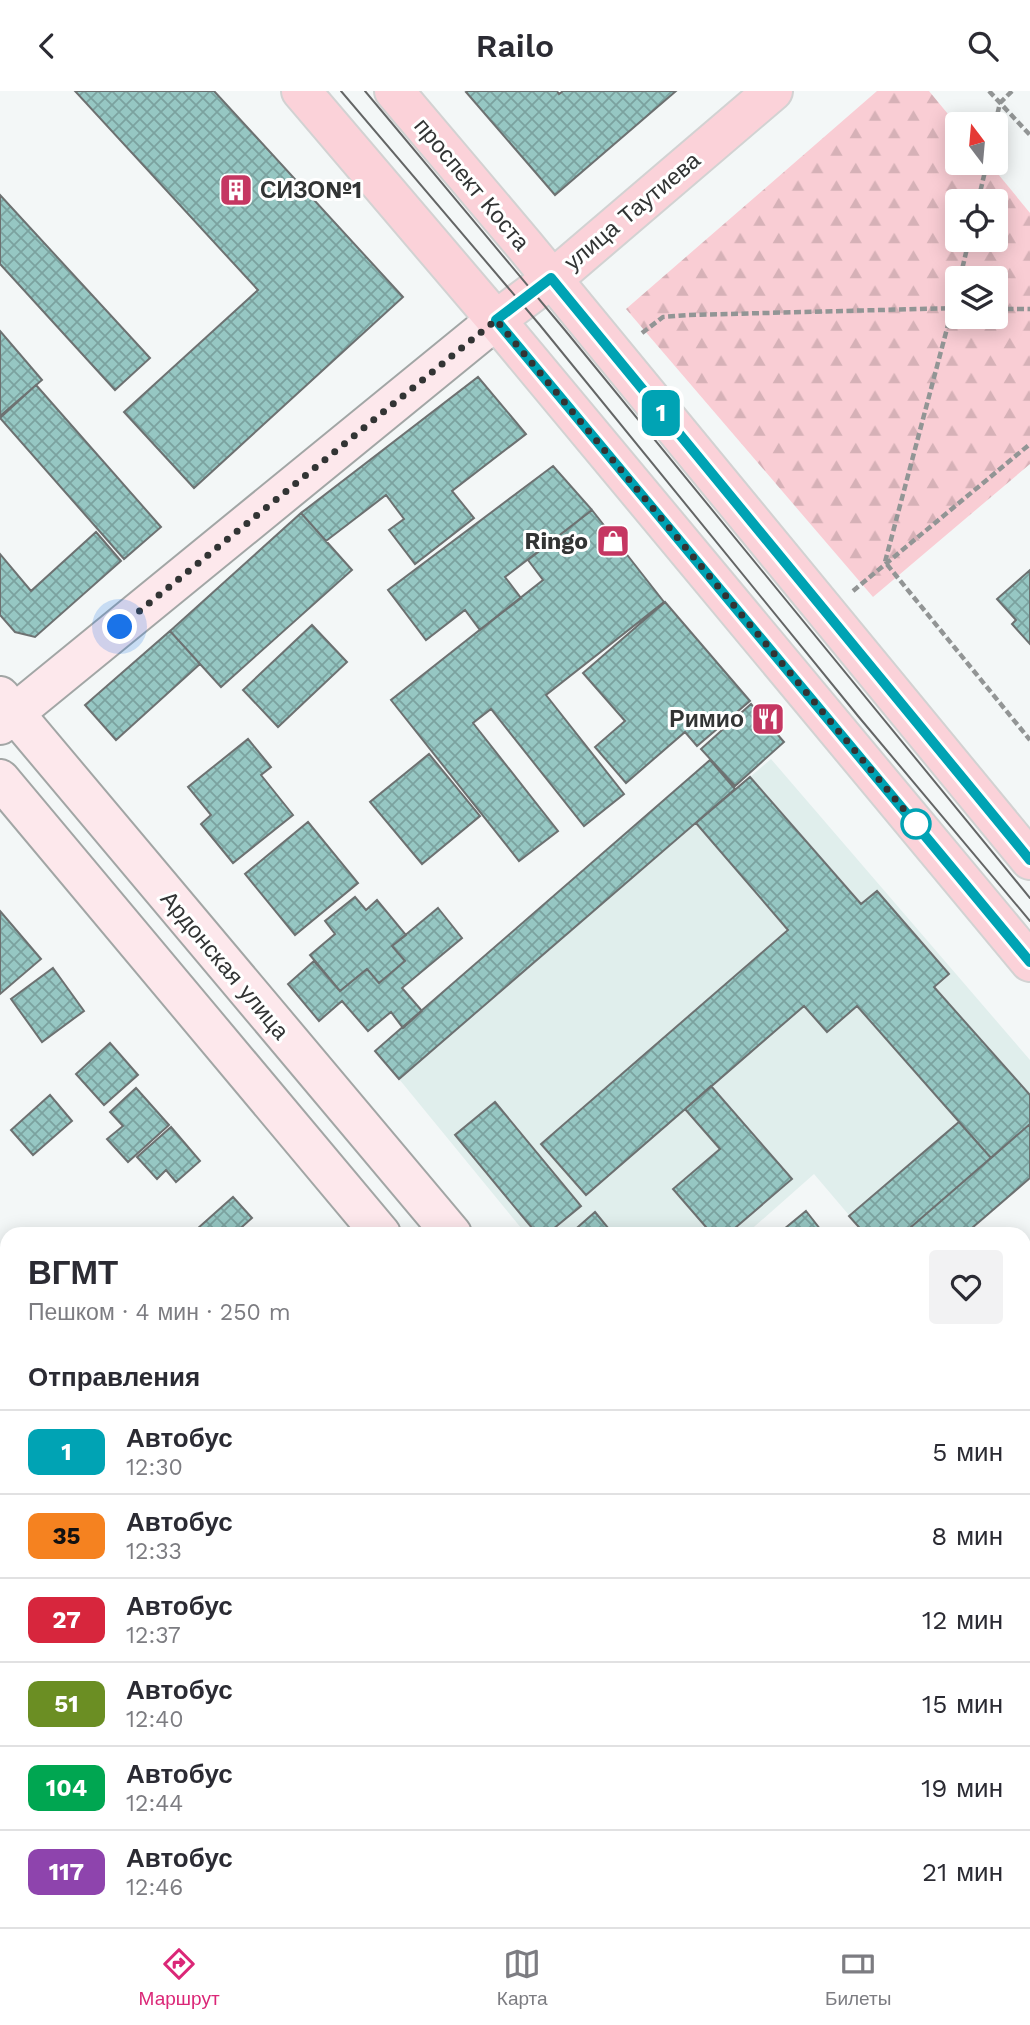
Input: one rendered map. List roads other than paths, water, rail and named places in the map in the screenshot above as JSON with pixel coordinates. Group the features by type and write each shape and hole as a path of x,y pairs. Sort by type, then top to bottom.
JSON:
{"main road":[{"path":"301,91 496,320 1030,962"},
{"name":"проспект Коста","path":"394,91 1030,860"},
{"name":"улица Таутиева","path":"4,711 551,278 773,91"},
{"name":"Ардонская улица","path":"4,711 446,1227"},
{"path":"0,779 375,1227"}],"tram line":[{"path":"341,91 539,324 858,716 1030,921"},
{"path":"365,91 564,329 1030,898"}],"place":[{"name":"СИЗО№1","path":"236,190"},
{"name":"Ringo","path":"613,541"},
{"name":"Римио","path":"768,719"}]}
